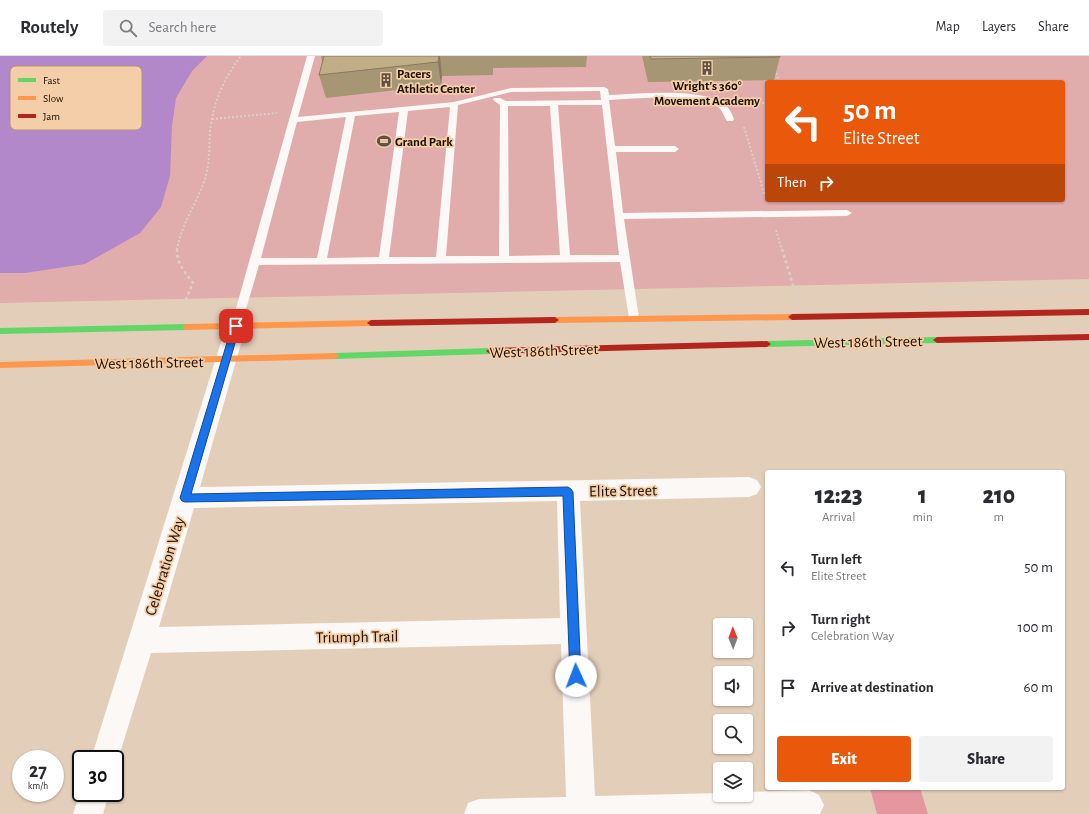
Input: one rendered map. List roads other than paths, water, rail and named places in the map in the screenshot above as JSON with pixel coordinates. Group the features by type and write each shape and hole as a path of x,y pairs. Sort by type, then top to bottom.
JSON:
{"street":[{"name":"West 186th Street","path":"0,331 634,318 1089,312"},
{"name":"Celebration Way","path":"108,750 236,326"},
{"name":"West 186th Street","path":"0,365 226,360 861,341 1089,337"},
{"name":"Elite Street","path":"185,498 568,492 749,487"},
{"path":"568,492 581,813"},
{"name":"Triumph Trail","path":"140,640 574,631"},
{"path":"88,814 91,802"},
{"path":"479,814 581,813 809,805"}],"lane":[{"path":"236,326 311,56"},
{"path":"293,120 454,104 492,96 511,90 605,96 688,96 710,100 722,106 730,119"},
{"path":"492,96 504,104 554,103 605,96"},
{"path":"605,96 624,258 634,318"},
{"path":"554,103 565,259"},
{"path":"441,260 454,104"},
{"path":"504,104 504,260"},
{"path":"383,261 404,108"},
{"path":"320,261 351,114"},
{"path":"611,149 675,149"},
{"path":"619,216 847,213"},
{"path":"255,262 624,258"}],"place":[{"name":"Wright's 360° Movement Academy","path":"707,68"},
{"name":"Pacers Athletic Center","path":"386,80"},
{"name":"Grand Park","path":"384,141"}]}
